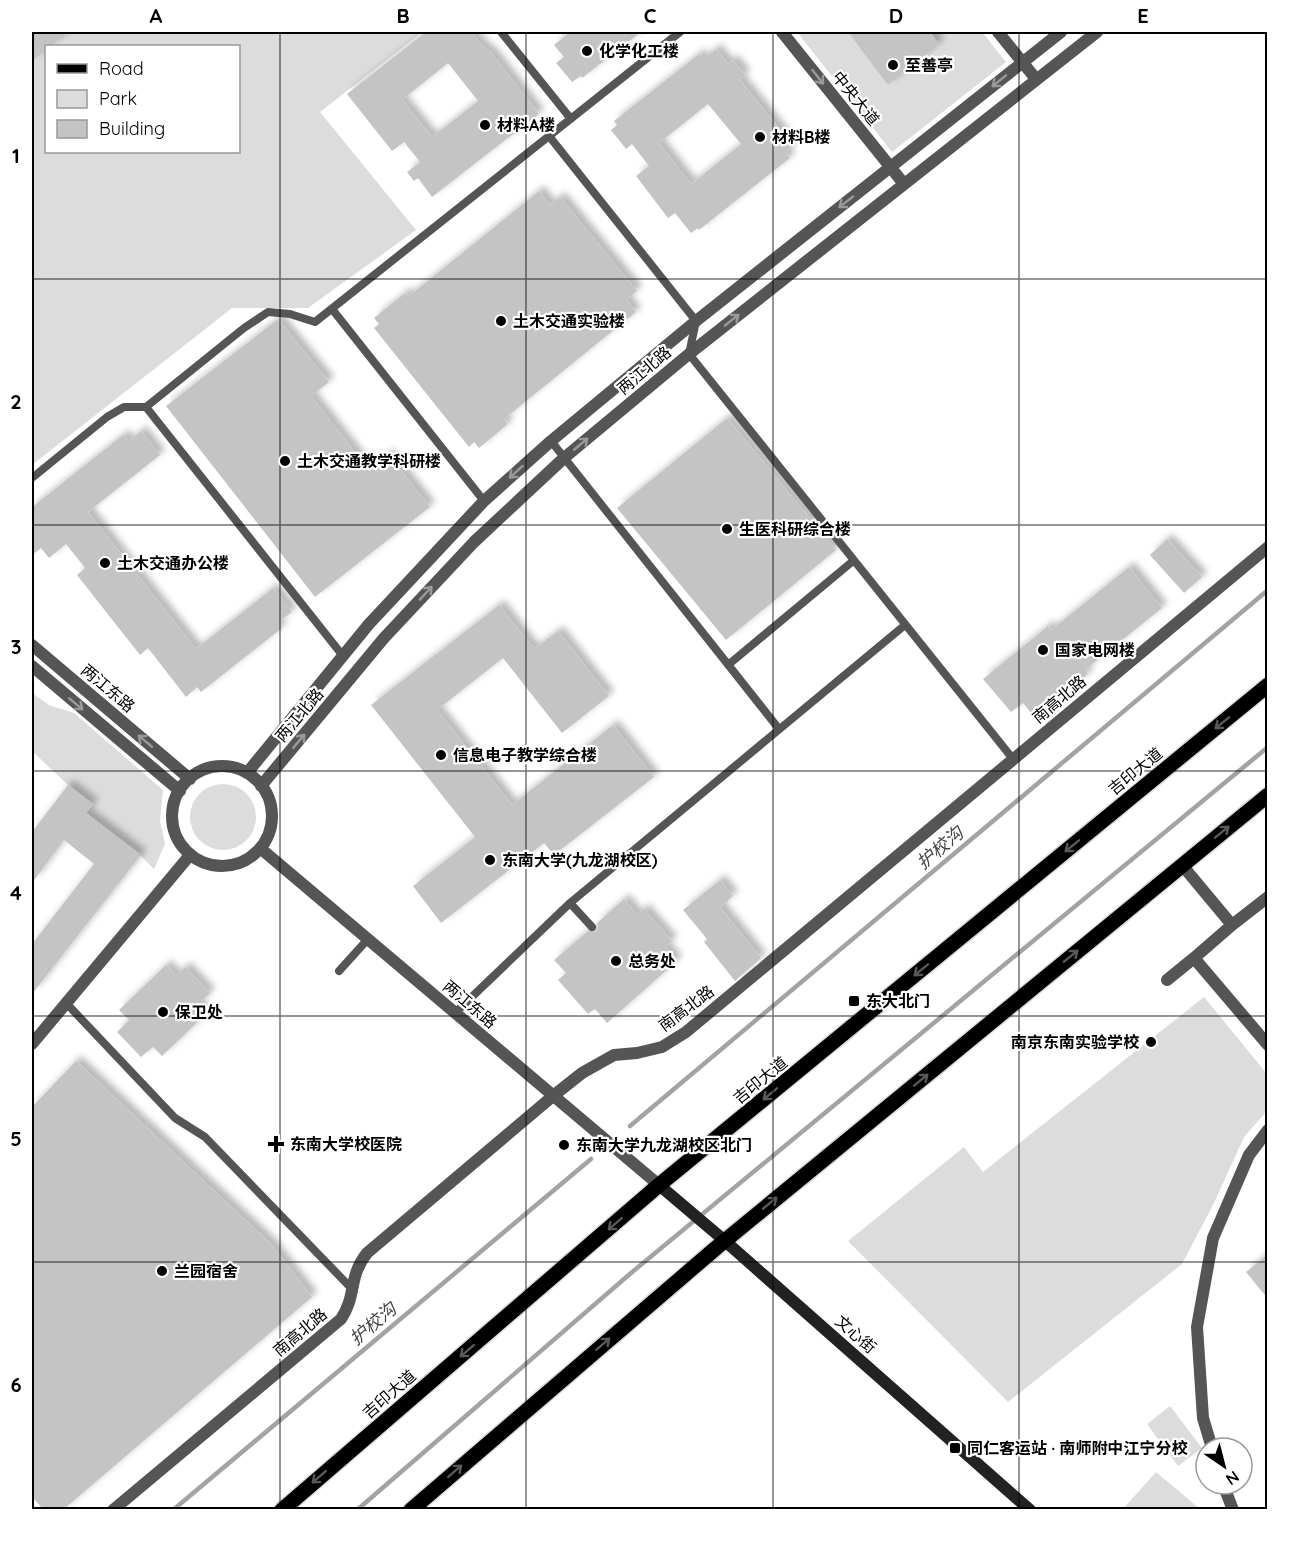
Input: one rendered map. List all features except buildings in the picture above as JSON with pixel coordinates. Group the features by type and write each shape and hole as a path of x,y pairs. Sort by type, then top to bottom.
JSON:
{"main road":[{"name":"吉印大道","path":"282,1509 659,1185 1268,686"},
{"path":"411,1509 725,1241 1268,795"}],"street":[{"name":"中央大道","path":"782,32 903,184"},
{"path":"998,32 1036,79"},
{"name":"两江北路","path":"247,773 369,624 484,501 551,441 696,321 1061,32"},
{"name":"两江北路","path":"261,786 384,638 474,542 564,458 689,354 1097,32"},
{"name":"南高北路","path":"113,1509 341,1319 350,1305 357,1265 367,1253 553,1096 582,1073 614,1055 637,1053 662,1047 686,1032 1268,547"},
{"name":"两江东路","path":"32,645 190,779"},
{"name":"两江东路","path":"32,666 180,791"},
{"path":"226,766 247,773 261,786 272,808 272,825 266,841 255,855 240,863 223,866 206,864 190,855 180,844 174,829 172,813 180,791 196,774 210,768 226,766"},
{"name":"两江东路","path":"260,848 659,1185"},
{"path":"33,1039 67,1004 190,855"},
{"path":"1182,865 1232,925"},
{"path":"1167,980 1267,897"},
{"path":"1194,958 1268,1045"},
{"path":"1208,1436 1203,1418 1197,1327 1213,1238 1249,1155 1268,1130"},
{"name":"文心街","path":"659,1185 1030,1509"}],"lane":[{"path":"501,32 571,119"},
{"path":"32,478 124,407 146,407 244,328 268,312 290,314 315,322 680,32"},
{"path":"549,136 696,321 689,354 1013,759"},
{"path":"332,309 484,501"},
{"path":"146,407 343,656"},
{"path":"551,441 779,729"},
{"path":"728,664 853,561"},
{"path":"369,624 384,638"},
{"path":"455,1013 570,903 904,625"},
{"path":"570,903 592,927"},
{"path":"339,971 368,939"},
{"path":"67,1004 175,1118 205,1137 353,1290"}],"green space":[{"path":"59,32 422,32 320,112 416,230 308,308 232,308 32,465 32,62 45,51 45,153 240,153 240,45 52,45 63,37"},
{"path":"797,32 982,32 1006,62 892,152"},
{"path":"32,693 49,705 74,713 163,790 160,821 165,844 154,869 140,855 86,813 93,804 68,785 32,751"},
{"path":"223,784 236,786 251,799 256,817 254,830 241,845 223,850 210,848 195,835 190,817 192,804 205,789"},
{"path":"1204,997 1267,1074 1267,1111 1244,1137 1214,1203 1182,1264 1008,1402 848,1241 964,1147 983,1172"},
{"path":"1170,1406 1194,1438 1194,1454 1178,1466 1147,1424"},
{"path":"1156,1472 1200,1509 1123,1509"}],"waterway":[{"name":"护校沟","path":"630,1126 1268,590"},
{"path":"357,1510 631,1273 1268,747"},
{"name":"护校沟","path":"173,1510 591,1159"}],"place":[{"name":"化学化工楼","path":"587,51"},
{"name":"至善亭","path":"893,65"},
{"name":"材料A楼","path":"485,125"},
{"name":"材料B楼","path":"760,137"},
{"name":"土木交通实验楼","path":"501,321"},
{"name":"土木交通教学科研楼","path":"285,461"},
{"name":"生医科研综合楼","path":"727,529"},
{"name":"土木交通办公楼","path":"105,563"},
{"name":"国家电网楼","path":"1043,650"},
{"name":"信息电子教学综合楼","path":"441,755"},
{"name":"东南大学(九龙湖校区)","path":"490,860"},
{"name":"总务处","path":"616,961"},
{"name":"东大北门","path":"854,1001"},
{"name":"保卫处","path":"163,1012"},
{"name":"南京东南实验学校","path":"1151,1042"},
{"name":"东南大学校医院","path":"276,1144"},
{"name":"东南大学九龙湖校区北门","path":"564,1145"},
{"name":"兰园宿舍","path":"162,1271"},
{"name":"同仁客运站 · 南师附中江宁分校","path":"955,1448"}]}
